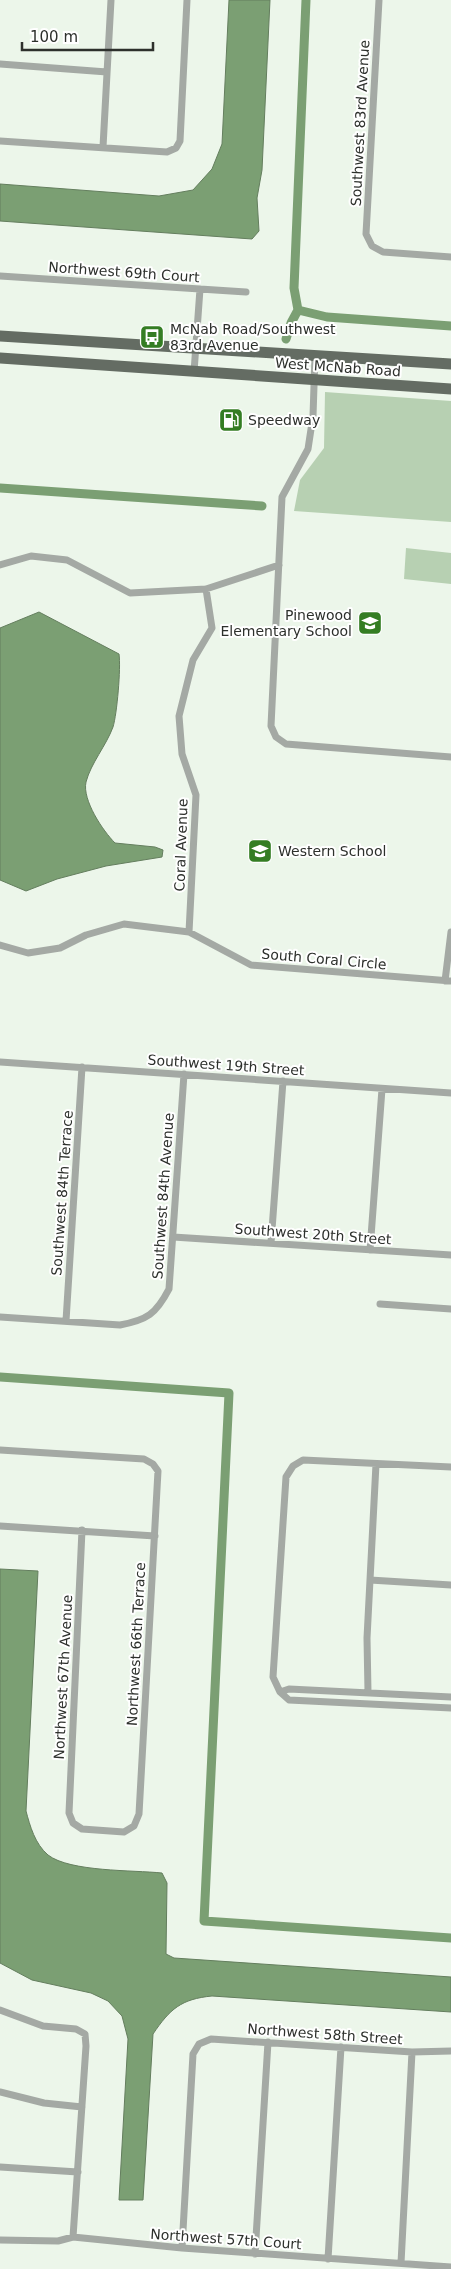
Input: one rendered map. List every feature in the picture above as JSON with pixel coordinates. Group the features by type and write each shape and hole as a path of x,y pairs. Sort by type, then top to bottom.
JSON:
{"main road":[{"name":"West McNab Road","path":"0,336 451,364"},
{"name":"West McNab Road","path":"0,358 451,390"}],"street":[{"path":"103,147 111,0"},
{"path":"0,141 167,152 176,148 180,141 186,0"},
{"name":"Southwest 83rd Avenue","path":"378,0 366,234 372,246 383,252 451,257"},
{"path":"0,64 107,72"},
{"name":"Northwest 69th Court","path":"0,276 246,292"},
{"path":"194,372 200,289"},
{"path":"315,356 313,416 308,449 282,497 271,726 276,737 286,744 451,757"},
{"path":"0,565 32,556 67,560 130,593 206,589 278,565"},
{"name":"Coral Avenue","path":"189,932 196,796 182,754 179,716 193,660 212,628 206,589"},
{"name":"South Coral Circle","path":"0,945 28,953 60,948 86,936 124,924 189,932 251,965 448,981"},
{"path":"448,981 451,932"},
{"name":"Southwest 19th Street","path":"0,1062 451,1093"},
{"name":"Southwest 84th Terrace","path":"66,1321 82,1067"},
{"name":"Southwest 84th Avenue","path":"66,1321 120,1325 138,1322 151,1315 161,1304 169,1289 184,1074"},
{"path":"271,1243 283,1081"},
{"path":"370,1250 382,1088"},
{"name":"Southwest 20th Street","path":"173,1237 451,1255"},
{"path":"380,1304 451,1309"},
{"path":"0,1317 66,1321"},
{"name":"Northwest 66th Terrace","path":"0,1450 144,1459 153,1464 158,1471 139,1814 134,1826"},
{"path":"451,1467 303,1460 293,1466 286,1477 273,1678 280,1692 289,1700 451,1708"},
{"path":"368,1692 367,1638 376,1464"},
{"path":"0,1526 155,1536"},
{"name":"Northwest 67th Avenue","path":"82,1530 69,1813 73,1823 82,1829 124,1832 134,1826"},
{"path":"370,1580 451,1585"},
{"path":"280,1692 290,1688 451,1696"},
{"path":"0,2010 43,2026 76,2029 85,2034 86,2046 78,2172 72,2237"},
{"name":"Northwest 58th Street","path":"182,2248 194,2054 199,2044 211,2039 412,2052 451,2051"},
{"path":"255,2254 268,2042"},
{"path":"328,2258 341,2047"},
{"path":"401,2263 412,2052"},
{"path":"0,2092 44,2103 82,2108"},
{"path":"0,2167 78,2172"},
{"name":"Northwest 57th Court","path":"0,2240 58,2241 72,2237 255,2254 451,2267"}],"shaded area":[{"path":"229,0 270,0 262,170 257,198 259,231 252,239 0,221 0,184 159,196 193,190 212,169 222,144"},
{"path":"325,392 451,401 451,522 294,511 300,480 324,448"},
{"path":"406,548 451,553 451,584 404,579"},
{"path":"39,612 119,654 119,680 113,727 88,775 86,782 87,797 94,815 115,843 155,847 163,850 162,857 106,866 57,879 26,891 0,880 0,628"},
{"path":"0,1569 38,1571 26,1811 31,1829 43,1851 58,1861 71,1865 162,1873 167,1883 166,1954 174,1958 451,1977 451,2012 212,1996 201,1997 177,2007 165,2018 153,2034 143,2200 119,2200 128,2039 122,2016 108,2001 91,1993 32,1980 0,1963"}],"waterway":[{"path":"306,0 294,288 298,310 327,317 451,326"},
{"path":"286,339 298,310"},
{"path":"0,488 262,506"},
{"path":"0,1377 229,1393 204,1921 451,1938"}],"place":[{"name":"McNab Road/Southwest 83rd Avenue","path":"152,337"},
{"name":"Speedway","path":"231,420"},
{"name":"Pinewood Elementary School","path":"370,623"},
{"name":"Western School","path":"260,851"}]}
